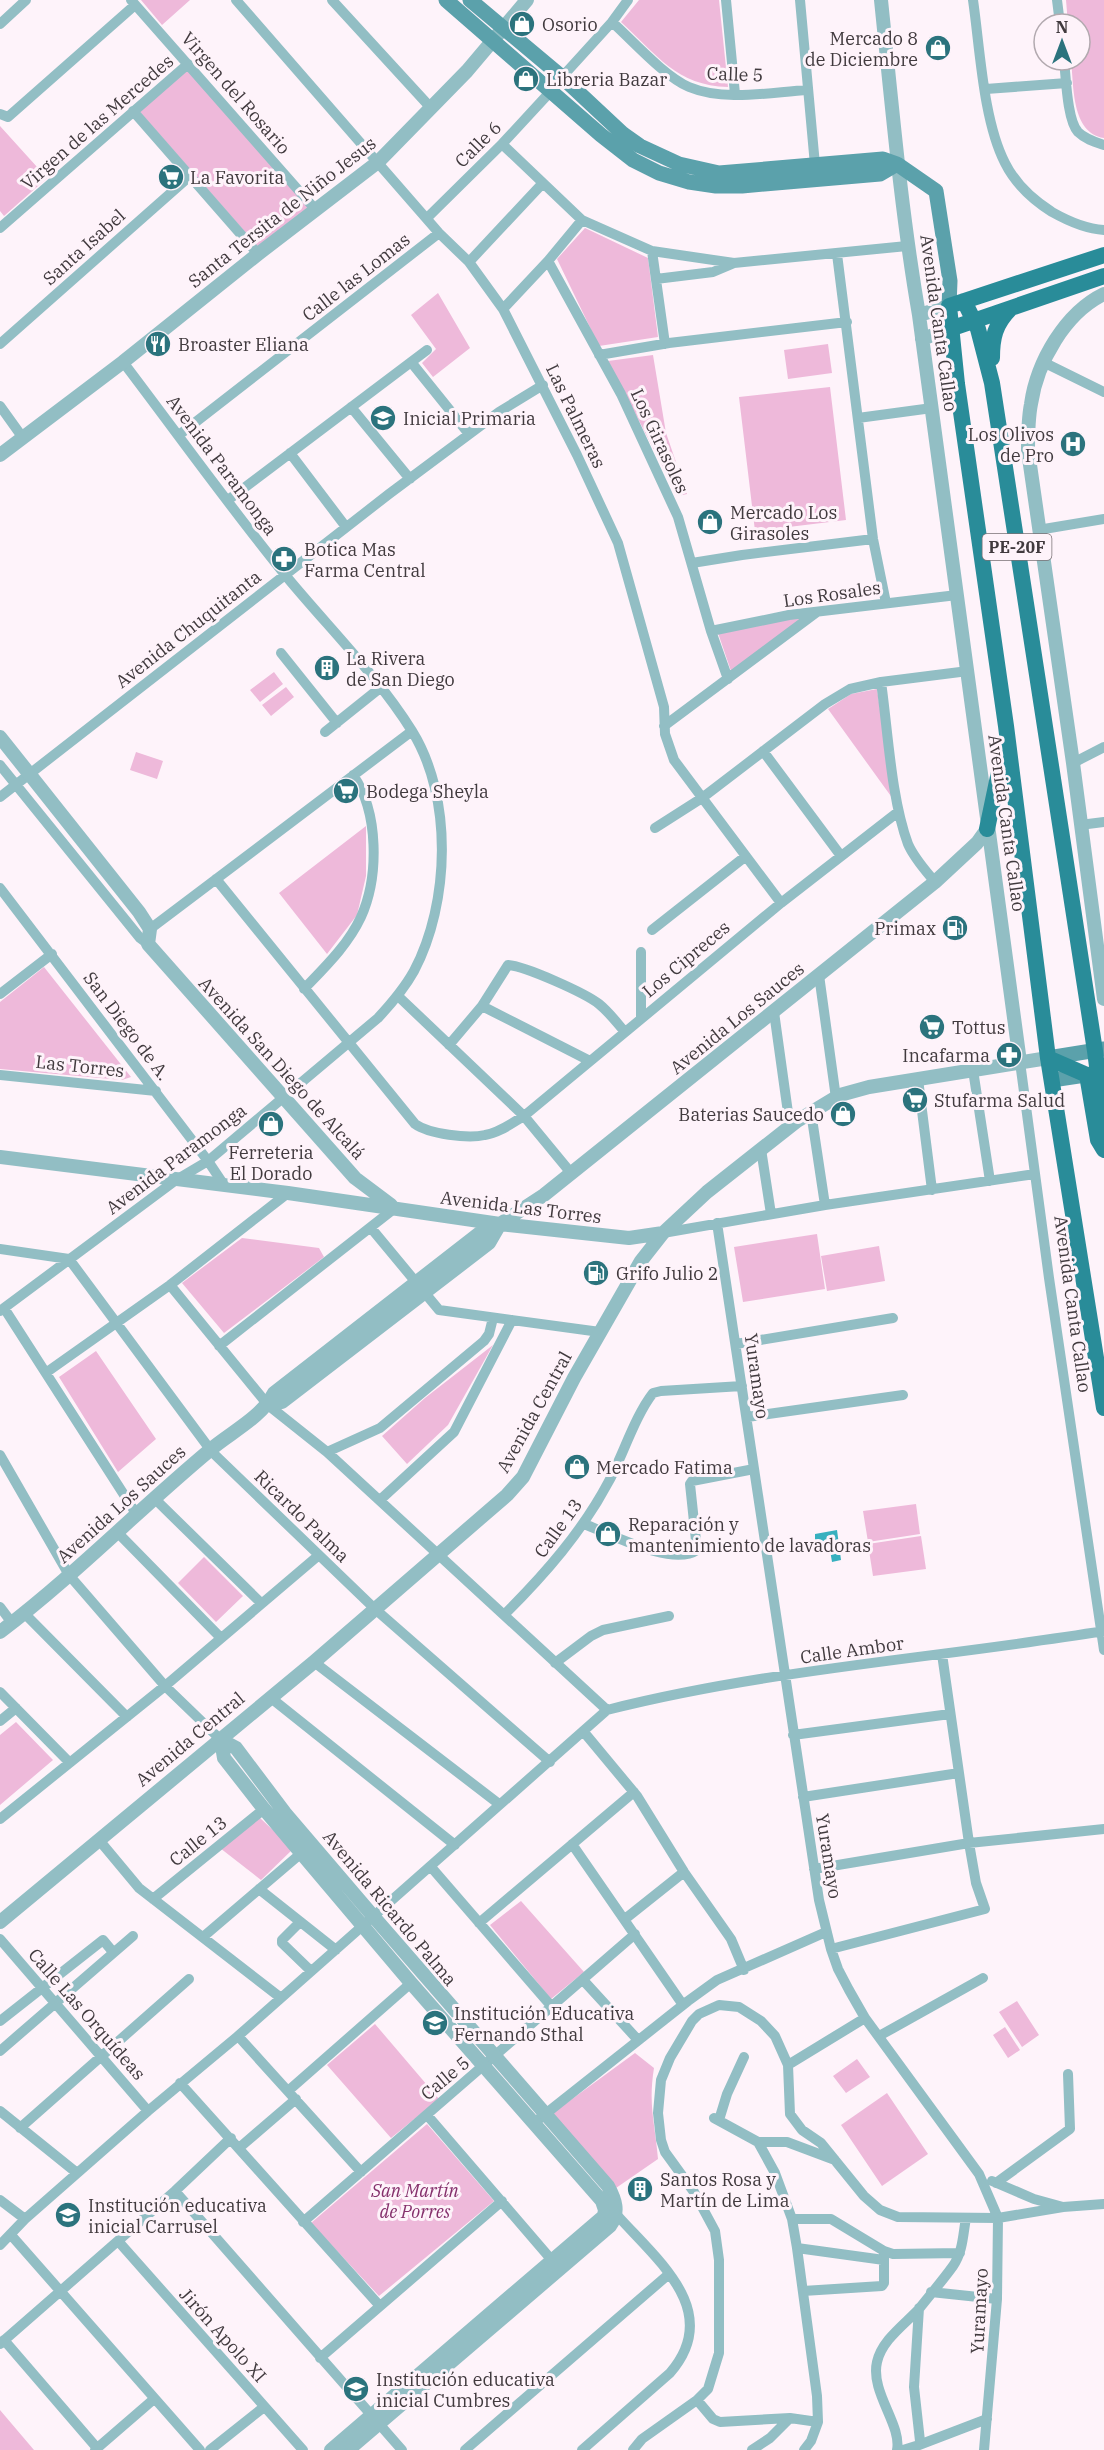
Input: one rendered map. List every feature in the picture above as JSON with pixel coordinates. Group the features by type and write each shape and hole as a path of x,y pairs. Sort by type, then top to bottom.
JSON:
{"main road":[{"path":"446,0 601,135 633,159 659,173 689,182 716,186 742,186 880,174 897,164"},
{"path":"470,0 562,77 623,134 640,146 679,164 719,173 883,159 897,164"},
{"name":"Avenida Canta Callao","path":"897,164 936,191 950,281 957,304 975,321 992,383 1100,1050 1096,1074 1104,1120"},
{"path":"957,304 1104,255"},
{"path":"950,329 1104,276"},
{"name":"Avenida Canta Callao","path":"957,304 950,329 1006,726 1048,1058 1104,1408"},
{"path":"992,383 992,340 1002,317 1011,308"},
{"path":"987,829 997,791 1006,726"},
{"name":"Avenida Central","path":"1048,1058 1100,1050"},
{"path":"1048,1058 1096,1074"},
{"path":"1052,1080 1096,1074"},
{"path":"1096,1074 1098,1140 1104,1150"}],"street":[{"path":"0,24 26,0"},
{"name":"Las Palmeras","path":"236,0 439,233 469,262 503,309 543,385 618,543 664,707 664,734 674,760 781,903"},
{"path":"332,0 431,108"},
{"name":"Santa Tersita de Niño Jesus","path":"0,455 123,362 315,209 378,162 467,71 527,0"},
{"path":"562,77 612,22 628,0"},
{"path":"726,0 735,94"},
{"path":"800,0 815,165"},
{"name":"Avenida Canta Callao","path":"881,0 907,246 919,315 987,829 1104,1650"},
{"path":"973,0 992,123 1005,162 1024,190 1044,206 1066,220 1093,229 1104,230"},
{"path":"4,116 133,3"},
{"name":"Virgen del Rosario","path":"133,3 315,209"},
{"name":"Calle 5","path":"612,22 669,74 688,87 709,93 735,94 808,90"},
{"name":"Virgen de las Mercedes","path":"0,228 188,64"},
{"path":"1066,72 1071,115 1077,130 1093,142 1104,145"},
{"path":"986,89 1067,83"},
{"name":"Calle 6","path":"427,218 502,144 550,91"},
{"path":"133,111 258,254"},
{"path":"502,144 542,184 582,219 652,251 734,263 907,246"},
{"name":"Santa Isabel","path":"0,344 190,176"},
{"path":"469,262 542,184"},
{"path":"503,309 548,261 582,219"},
{"name":"Calle las Lomas","path":"179,435 439,233"},
{"path":"652,251 665,344"},
{"path":"837,254 873,539 886,603"},
{"name":"Los Girasoles","path":"548,261 621,394 670,498 728,679"},
{"path":"656,279 713,272 734,263"},
{"path":"1104,294 1081,310 1065,327 1043,362 1031,403 1028,428 1029,462 1038,530 1073,763 1104,999"},
{"path":"919,315 957,304"},
{"path":"599,355 665,344 847,322"},
{"path":"922,339 950,329"},
{"path":"228,500 427,350"},
{"name":"Avenida Paramonga","path":"2,1309 176,1180 208,1161 378,1018 398,996 414,971 439,897 439,806 424,754 412,731 380,688 284,574 123,362"},
{"path":"1043,362 1104,392"},
{"path":"411,363 469,434"},
{"name":"Avenida Chuquitanta","path":"0,796 346,527 469,434 543,385"},
{"path":"0,406 23,438"},
{"path":"351,407 410,479"},
{"path":"858,418 932,408"},
{"path":"291,453 346,527"},
{"path":"1038,530 1104,519"},
{"path":"692,563 873,539"},
{"name":"Los Rosales","path":"711,631 789,615 957,595"},
{"path":"664,726 818,612"},
{"path":"281,653 337,723"},
{"path":"655,828 702,798 825,704 850,689 881,682 968,672"},
{"path":"881,682 898,812 908,845 916,860 935,882"},
{"path":"325,732 380,688"},
{"path":"150,929 412,731"},
{"path":"0,737 140,912 150,929 148,944"},
{"path":"1073,763 1104,747"},
{"path":"763,751 841,856"},
{"name":"Avenida San Diego de Alcalá","path":"0,765 140,938 148,944 356,1178 395,1208"},
{"path":"304,989 333,960 348,939 361,917 368,892 372,829 362,787 353,775"},
{"name":"Los Cipreces","path":"348,1044 415,1124 423,1130 477,1136 495,1132 524,1116 781,903 898,812"},
{"path":"1080,825 1104,822"},
{"name":"Avenida Los Sauces","path":"0,1632 118,1533 210,1449 268,1405 274,1393 421,1289 481,1232 500,1224 544,1195 935,882 976,843 987,829"},
{"path":"652,930 746,856"},
{"path":"216,879 348,1044"},
{"name":"San Diego de A.","path":"1,891 156,1091 224,1185"},
{"path":"641,952 641,1019"},
{"path":"0,994 52,954"},
{"path":"449,1045 482,1006 508,965 570,989 599,1004 625,1032"},
{"path":"819,975 836,1098"},
{"path":"398,996 524,1116 571,1173"},
{"path":"482,1006 590,1061"},
{"path":"774,1012 790,1126"},
{"name":"Avenida Central","path":"0,1922 314,1662 507,1495 523,1477 600,1332 641,1261 663,1233 708,1192 790,1126 836,1098 869,1087 1048,1058"},
{"path":"973,1070 990,1181"},
{"name":"Las Torres","path":"0,1075 156,1091"},
{"path":"918,1079 932,1190"},
{"path":"811,1112 825,1205"},
{"path":"761,1149 771,1214"},
{"name":"Avenida Las Torres","path":"0,1157 288,1193 500,1224 629,1238 825,1205 1035,1174"},
{"path":"47,1372 170,1285 288,1193"},
{"path":"219,1346 395,1208"},
{"name":"Yuramayo","path":"717,1223 784,1676 826,1932 838,1969 865,2018 979,2174 998,2218 997,2299 984,2450"},
{"path":"370,1228 439,1310 600,1332"},
{"path":"0,1250 69,1259"},
{"name":"Ricardo Palma","path":"69,1259 210,1449 375,1609 550,1762"},
{"path":"0,2245 148,2110 238,2036 607,1710 327,1452 268,1405 170,1285"},
{"path":"2,1309 47,1372 137,1515"},
{"path":"327,1452 380,1428 484,1341 489,1334 493,1318"},
{"path":"736,1344 893,1318"},
{"path":"380,1500 454,1432 512,1320"},
{"name":"Calle 13","path":"504,1616 546,1574 584,1524 609,1481 650,1398 656,1391 742,1386"},
{"path":"747,1417 903,1395"},
{"name":"Avenida Ricardo Palma","path":"0,1455 69,1575 165,1686 221,1740 236,1748 307,1848 540,2119 610,2212"},
{"path":"584,1524 666,1555 692,1553 697,1550 690,1484 692,1481 754,1469"},
{"path":"154,1499 261,1603"},
{"path":"118,1533 221,1638"},
{"path":"0,1819 165,1686 319,1555"},
{"path":"0,1607 12,1623"},
{"path":"24,1612 126,1717"},
{"path":"555,1663 591,1636 603,1630 669,1616"},
{"name":"Calle Ambor","path":"607,1710 654,1699 784,1676 1103,1631"},
{"path":"831,1949 985,1909 976,1883 969,1844 942,1654"},
{"path":"314,1662 499,1804"},
{"path":"0,1692 69,1762"},
{"path":"271,1698 455,1845"},
{"path":"0,1721 16,1708"},
{"path":"793,1734 950,1713"},
{"path":"583,1731 634,1792 684,1872 731,1940 744,1970"},
{"name":"Avenida Ricardo Palma","path":"221,1740 224,1758 264,1809 307,1848"},
{"path":"803,1797 958,1773"},
{"path":"479,1923 634,1792"},
{"name":"Calle 13","path":"153,1899 264,1809"},
{"path":"814,1869 969,1844 1104,1829"},
{"path":"99,1840 139,1888 281,1998"},
{"path":"572,1844 683,2005"},
{"path":"203,1938 307,1848"},
{"path":"431,1867 552,2007"},
{"path":"625,1919 684,1872"},
{"path":"259,1889 336,1950"},
{"name":"Avenida Ricardo Palma","path":"368,1921 411,1983 490,2062"},
{"path":"300,1922 282,1940 282,1943 311,1971"},
{"path":"540,2119 717,1980 826,1932"},
{"name":"Calle 5","path":"303,2222 635,1934"},
{"path":"0,2051 55,2001 133,1936"},
{"name":"Calle Las Orquídeas","path":"0,1939 148,2110"},
{"path":"0,2021 103,1940 113,1952"},
{"path":"879,2036 983,1978"},
{"path":"21,2128 189,1979"},
{"path":"583,1980 638,2040"},
{"path":"239,2148 411,1983"},
{"path":"633,2450 642,2439 697,2400 708,2389 719,2353 719,2260 715,2231 694,2192 665,2152 661,2140 658,2113 661,2080 670,2058 692,2021 699,2014 719,2005 739,2007 761,2021 775,2036 788,2065 790,2114 802,2130 821,2143 838,2161 864,2196 880,2210 898,2217 998,2218 1063,2207 1104,2204"},
{"path":"788,2065 865,2018"},
{"path":"238,2036 361,2172"},
{"path":"744,2057 716,2119 758,2142 787,2142 838,2161"},
{"path":"996,2183 1070,2129 1068,2074"},
{"path":"180,2083 379,2305"},
{"path":"0,2111 77,2173"},
{"path":"427,2115 555,2265"},
{"path":"154,2399 96,2449 2,2342 175,2191 231,2138"},
{"path":"758,2142 775,2173 792,2219 797,2248 817,2396 818,2422 804,2450"},
{"path":"979,2174 1034,2199 1063,2207"},
{"path":"175,2191 402,2450"},
{"path":"0,2200 26,2220"},
{"path":"320,2358 502,2201"},
{"path":"331,2450 375,2420 555,2265 610,2212 669,2274 685,2298 689,2310 690,2335 684,2355 670,2373 582,2450"},
{"path":"792,2219 831,2218 884,2255"},
{"path":"897,2450 893,2429 876,2378 876,2364 889,2340 919,2308 953,2265 960,2253 966,2218"},
{"path":"11,2235 200,2450"},
{"name":"Jirón Apolo XI","path":"118,2241 303,2450"},
{"path":"797,2248 884,2255 960,2253"},
{"path":"803,2290 882,2286 884,2283 884,2255"},
{"path":"465,2450 669,2274"},
{"path":"931,2292 997,2299"},
{"path":"919,2308 914,2387 920,2445"},
{"path":"697,2400 713,2419 720,2422 790,2418 818,2422"},
{"path":"210,2450 264,2406"},
{"path":"752,2450 770,2438 790,2418"},
{"path":"903,2450 987,2419"},
{"path":"348,2450 375,2420"}],"green space":[{"path":"141,0 190,0 162,25"},
{"path":"639,0 719,0 728,87 695,81 681,74 668,66 621,22"},
{"path":"1066,0 1104,0 1104,138 1093,134 1085,127 1076,106 1074,94 1072,72 1092,72 1092,12 1067,12"},
{"path":"188,70 309,208 259,248 139,111"},
{"path":"0,126 47,178 4,216 0,211"},
{"path":"585,228 648,258 658,337 599,346 557,259"},
{"path":"438,293 470,348 433,377 422,363 436,349 411,315"},
{"path":"828,344 832,373 788,379 784,350"},
{"path":"653,355 666,433 687,494 678,496 608,361"},
{"path":"830,387 846,520 755,531 739,397"},
{"path":"807,616 731,671 718,633"},
{"path":"274,672 283,684 260,702 250,690"},
{"path":"286,687 294,697 271,716 262,705"},
{"path":"877,689 893,799 828,709 851,694"},
{"path":"136,752 163,761 157,779 130,770"},
{"path":"366,826 366,876 357,915 327,954 279,893"},
{"path":"44,967 131,1077 122,1080 0,1069 0,1002"},
{"path":"817,1234 825,1289 743,1302 734,1247"},
{"path":"242,1238 319,1248 324,1257 224,1333 182,1283"},
{"path":"879,1246 885,1281 827,1291 821,1256"},
{"path":"493,1345 448,1425 407,1464 382,1436 425,1398"},
{"path":"96,1351 156,1439 118,1472 59,1377"},
{"path":"916,1504 920,1534 868,1542 863,1511"},
{"path":"921,1536 926,1569 873,1576 868,1544"},
{"path":"204,1557 243,1596 216,1622 178,1583"},
{"path":"16,1722 53,1760 0,1805 0,1735"},
{"path":"259,1817 293,1849 261,1880 220,1848"},
{"path":"521,1901 584,1972 551,1999 490,1925"},
{"path":"1017,2001 1039,2035 1022,2047 999,2012"},
{"path":"375,2024 439,2099 391,2138 327,2065"},
{"path":"1005,2027 1020,2050 1008,2058 993,2035"},
{"path":"635,2053 654,2068 652,2104 658,2159 616,2188 553,2113"},
{"path":"857,2059 870,2077 846,2093 833,2076"},
{"path":"887,2093 928,2154 882,2186 841,2125"},
{"name":"San Martín de Porres","path":"427,2124 494,2201 379,2296 311,2223"},
{"path":"0,2410 34,2450 0,2450"}],"water":[{"path":"837,1530 841,1560 832,1562 829,1544 820,1546 817,1550 812,1547 815,1543 815,1534"}],"place":[{"name":"Osorio","path":"522,24"},
{"name":"Mercado 8 de Diciembre","path":"938,48"},
{"name":"Libreria Bazar","path":"526,79"},
{"name":"La Favorita","path":"171,177"},
{"name":"Broaster Eliana","path":"158,344"},
{"name":"Inicial Primaria","path":"383,418"},
{"name":"Los Olivos de Pro","path":"1073,444"},
{"name":"Mercado Los Girasoles","path":"710,522"},
{"name":"Botica Mas Farma Central","path":"284,559"},
{"name":"La Rivera de San Diego","path":"327,668"},
{"name":"Bodega Sheyla","path":"346,791"},
{"name":"Primax","path":"955,928"},
{"name":"Tottus","path":"932,1027"},
{"name":"Incafarma","path":"1009,1055"},
{"name":"Stufarma Salud","path":"915,1100"},
{"name":"Baterias Saucedo","path":"843,1114"},
{"name":"Ferreteria El Dorado","path":"271,1124"},
{"name":"Grifo Julio 2","path":"596,1273"},
{"name":"Mercado Fatima","path":"577,1467"},
{"name":"Reparación y mantenimiento de lavadoras","path":"608,1534"},
{"name":"Institución Educativa Fernando Sthal","path":"435,2023"},
{"name":"Santos Rosa y Martín de Lima","path":"640,2189"},
{"name":"Institución educativa inicial Carrusel","path":"68,2215"},
{"name":"Institución educativa inicial Cumbres","path":"356,2389"}]}
